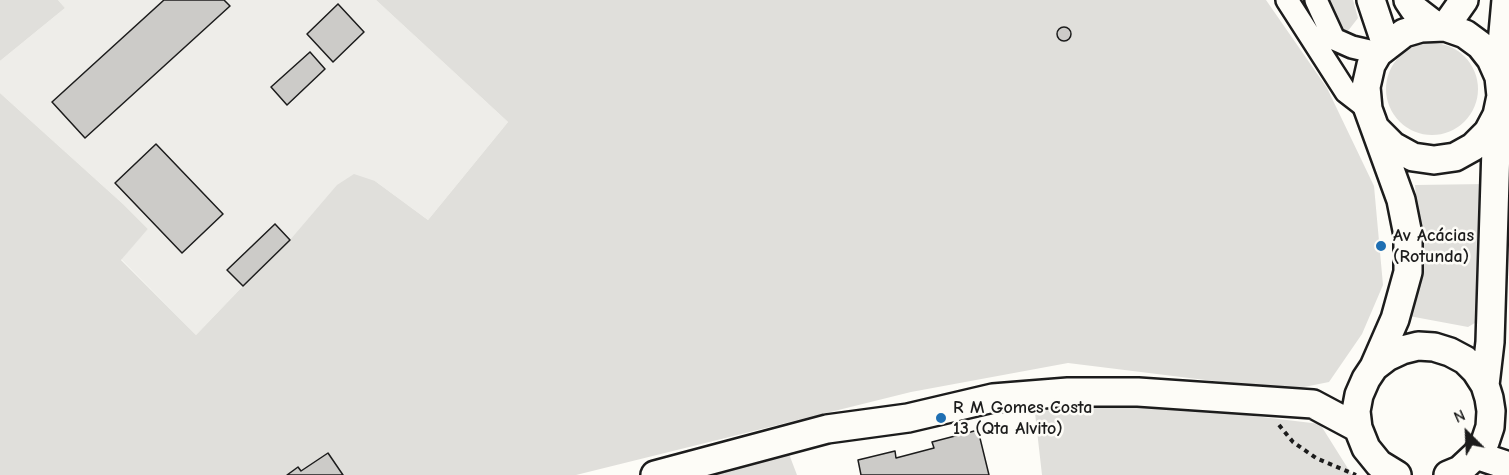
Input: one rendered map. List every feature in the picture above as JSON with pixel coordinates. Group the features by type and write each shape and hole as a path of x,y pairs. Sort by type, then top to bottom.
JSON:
{"main road":[{"path":"1371,0 1382,49"},
{"path":"1408,0 1414,9 1440,26 1465,34 1480,45 1491,59 1499,77"},
{"path":"1397,475 1380,464 1366,448 1358,428 1356,411 1359,395 1395,319 1408,272 1408,235 1401,200 1372,119 1366,87 1371,65 1382,49 1404,33 1440,26 1464,0"},
{"path":"1448,475 1460,470 1476,455 1487,434 1495,406 1490,342 1497,115 1506,0"},
{"path":"1372,119 1393,147 1413,157 1434,160 1455,157 1473,147 1488,132 1497,115"},
{"path":"1313,404 1370,373 1387,357 1418,346 1434,347 1465,360 1476,371 1495,406"},
{"path":"655,475 827,429 908,418 993,398 1068,392 1138,392 1313,404 1358,428"},
{"path":"1476,455 1509,466"}],"lane":[{"path":"1287,0 1346,92 1372,119"},
{"path":"1316,0 1334,39 1352,47 1382,49"}],"path":[{"path":"1278,401 1276,422 1293,442 1316,458 1356,475"}],"shaded area":[{"path":"0,0 58,0 65,8 0,61"},
{"path":"58,0 376,0 508,122 428,220 375,181 290,240 196,335 121,259 148,229 0,93 0,61 65,8"},
{"path":"376,0 1266,0 1327,88 1374,186 1383,285 1362,334 1329,382 1294,389 1068,363 911,392 576,475 0,475 0,93 148,229 121,260 196,335 290,240 337,185 354,174 375,181 428,220 508,122"},
{"path":"1326,0 1353,0 1358,18 1344,36"},
{"path":"1432,43 1449,47 1464,57 1474,72 1478,89 1474,106 1464,121 1449,131 1432,135 1415,131 1400,121 1390,106 1386,89 1390,72 1400,57 1415,47"},
{"path":"1486,184 1480,320 1468,327 1409,316 1419,234 1415,185"},
{"path":"1089,401 1171,406 1320,424 1352,475 1042,475 1034,404"},
{"path":"789,454 797,475 705,475"}],"building":[{"path":"164,0 224,0 230,6 85,138 52,102"},
{"path":"338,4 364,32 333,62 307,34"},
{"path":"1061,27 1067,27 1071,34 1067,41 1061,41 1057,37 1057,31"},
{"path":"310,52 325,69 287,105 271,87"},
{"path":"156,144 223,214 182,253 115,183"},
{"path":"275,224 290,240 243,286 227,270"},
{"path":"978,430 989,475 861,475 858,460 895,451 896,458 934,448 932,442"},
{"path":"328,453 343,475 287,475 298,467 301,471"}],"place":[{"name":"Av Acácias (Rotunda)","path":"1381,246"},
{"name":"R M Gomes Costa 13 (Qta Alvito)","path":"941,418"}]}
